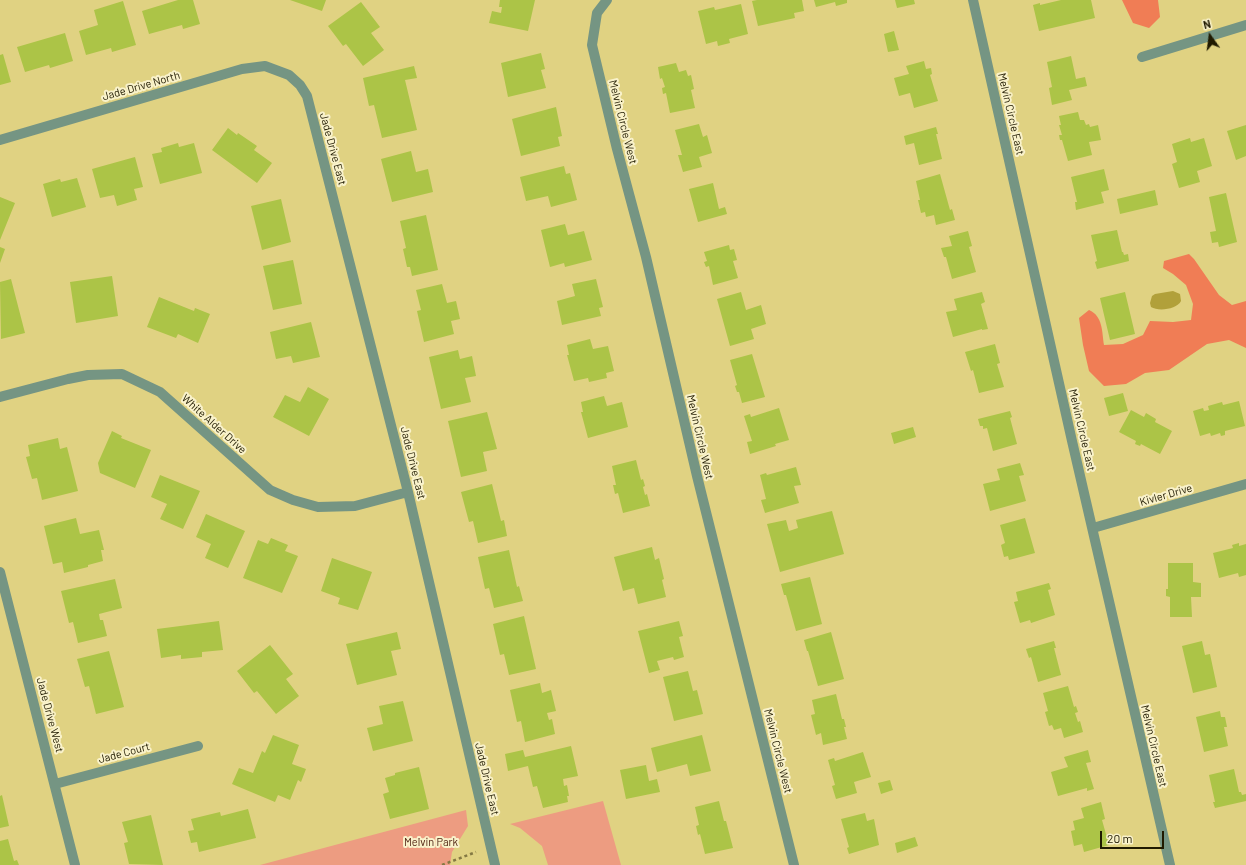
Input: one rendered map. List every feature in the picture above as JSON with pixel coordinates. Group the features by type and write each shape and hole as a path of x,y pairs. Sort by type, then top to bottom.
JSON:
{"street":[{"name":"Melvin Circle West","path":"607,0 597,13 592,45 617,149 646,257 696,476 794,865"},
{"name":"Melvin Circle East","path":"973,0 1170,865"},
{"path":"1142,57 1246,25"},
{"name":"Jade Drive North","path":"0,140 242,69 264,66 289,75"},
{"name":"Jade Drive East","path":"289,75 300,85 307,96 408,492 495,865"},
{"name":"White Alder Drive","path":"0,397 88,375 122,374 160,392 270,490 293,500 318,507 355,506 408,492"},
{"name":"Kivler Drive","path":"1093,528 1246,484"},
{"name":"Jade Drive West","path":"0,572 75,865"},
{"name":"Jade Court","path":"55,784 198,746"}],"path":[{"path":"442,865 491,846"}],"green space":[{"path":"603,801 621,865 548,865 542,846 520,828 510,824"},
{"name":"Melvin Park","path":"466,810 468,826 452,852 450,865 260,865"}],"shaded area":[{"path":"1122,0 1158,0 1160,17 1149,28 1133,23"},
{"path":"1189,254 1219,295 1232,305 1246,301 1246,348 1229,340 1207,344 1169,370 1145,373 1126,384 1104,386 1089,371 1079,318 1089,310 1097,316 1101,325 1104,345 1123,344 1143,335 1150,321 1173,322 1191,320 1193,304 1186,285 1163,268 1164,261"},
{"path":"1173,291 1180,294 1181,301 1179,304 1168,309 1154,309 1151,307 1150,303 1152,296 1155,294"}],"building":[{"path":"178,0 193,0 200,24 183,29 182,25 149,34 142,11"},
{"path":"290,0 326,0 322,11"},
{"path":"500,0 535,0 528,31 489,23 492,11 501,13 502,7 499,7"},
{"path":"802,0 804,11 794,13 795,18 758,26 752,1"},
{"path":"814,0 847,0 847,3 836,6 835,2 816,7"},
{"path":"895,0 914,0 915,4 897,8"},
{"path":"1061,0 1091,0 1095,18 1039,31 1033,5 1040,3 1040,5"},
{"path":"123,1 136,45 112,52 111,48 86,55 79,31 98,25 94,10"},
{"path":"361,2 380,27 371,33 384,50 363,66 346,44 343,46 328,26"},
{"path":"741,4 748,34 729,39 730,43 718,46 717,41 706,44 698,11 714,7 715,10"},
{"path":"894,31 899,50 888,52 884,34"},
{"path":"65,33 73,61 50,68 49,65 25,72 17,47"},
{"path":"541,53 545,69 541,70 546,88 508,97 501,63"},
{"path":"3,54 11,82 0,85 0,55"},
{"path":"1071,56 1076,79 1085,77 1087,86 1069,90 1072,100 1052,105 1049,88 1052,87 1047,62"},
{"path":"924,61 926,69 931,68 932,74 930,75 938,101 914,108 910,93 899,96 894,78 909,74 906,66"},
{"path":"676,63 679,72 686,70 688,76 691,75 694,89 691,90 695,108 670,113 666,93 663,94 662,88 665,87 662,78 660,79 658,67"},
{"path":"414,66 417,78 405,80 417,130 382,138 374,105 369,106 363,78"},
{"path":"556,107 562,136 558,137 560,146 521,156 512,119"},
{"path":"1078,112 1080,120 1084,120 1086,125 1089,124 1090,127 1098,125 1101,140 1089,142 1092,155 1068,161 1059,135 1062,135 1059,125 1061,125 1059,116"},
{"path":"699,124 703,137 707,135 712,153 699,157 702,167 683,172 678,155 682,155 675,130"},
{"path":"1246,125 1246,156 1236,160 1227,131"},
{"path":"936,127 938,134 936,134 942,159 919,165 914,143 906,145 904,136"},
{"path":"228,128 237,135 238,133 257,146 254,150 272,163 257,183 212,150"},
{"path":"1190,138 1191,142 1204,138 1212,166 1197,171 1200,182 1179,188 1172,164 1177,162 1172,144"},
{"path":"178,143 179,147 194,143 202,173 160,184 152,154 162,152 161,148"},
{"path":"411,151 416,172 428,169 433,192 392,202 381,159"},
{"path":"135,157 143,187 134,189 137,200 117,206 114,195 100,198 92,169"},
{"path":"564,166 566,174 570,173 577,200 551,207 548,196 526,201 520,177"},
{"path":"1104,169 1109,190 1101,192 1104,203 1076,210 1075,202 1077,202 1071,177"},
{"path":"940,174 950,210 952,209 955,220 936,225 934,215 926,217 925,212 921,213 916,181"},
{"path":"77,178 86,207 52,217 43,184 60,179 61,182"},
{"path":"713,183 719,209 725,207 727,214 698,222 689,189"},
{"path":"1155,190 1158,205 1120,214 1117,199"},
{"path":"1226,193 1237,242 1219,247 1218,242 1212,243 1210,232 1216,231 1209,197"},
{"path":"0,197 15,203 0,240"},
{"path":"281,199 291,242 262,250 251,206"},
{"path":"426,215 438,270 412,276 410,267 407,267 403,249 406,248 400,221"},
{"path":"565,224 568,235 584,231 592,260 565,267 564,263 550,267 541,230"},
{"path":"1117,230 1122,252 1124,255 1128,254 1129,261 1097,269 1095,262 1097,261 1091,235"},
{"path":"968,231 972,246 969,247 976,272 952,279 946,257 944,257 941,248 952,246 949,236"},
{"path":"729,245 730,250 734,249 737,260 733,261 738,278 713,285 709,266 706,267 704,262 707,261 704,252"},
{"path":"0,247 5,249 0,263"},
{"path":"293,260 302,304 273,310 263,266"},
{"path":"112,276 118,316 76,323 70,282"},
{"path":"11,279 25,333 1,339 0,282"},
{"path":"596,279 603,307 599,308 601,316 562,325 557,301 575,296 572,284"},
{"path":"442,284 447,303 456,301 460,319 451,321 454,334 424,342 417,311 421,310 416,290"},
{"path":"741,292 746,310 761,305 766,324 751,329 754,339 730,346 717,299"},
{"path":"982,292 985,302 981,304 988,329 982,329 953,337 946,312 957,310 954,299"},
{"path":"1125,292 1135,334 1110,340 1100,298"},
{"path":"159,297 194,311 195,308 210,314 198,343 178,334 176,338 147,327"},
{"path":"311,322 320,357 293,363 291,356 276,359 270,332"},
{"path":"590,339 593,349 608,346 614,371 606,373 607,378 589,382 588,378 574,381 567,355 569,355 567,345"},
{"path":"995,344 1000,363 997,364 1004,387 979,393 973,370 971,371 965,352"},
{"path":"458,350 460,359 472,356 476,376 465,378 471,402 441,409 429,357"},
{"path":"752,354 765,397 742,403 739,392 737,392 735,386 737,385 730,360"},
{"path":"308,387 329,399 309,436 273,417 285,395 300,402"},
{"path":"1123,393 1128,411 1109,416 1104,398"},
{"path":"604,396 607,406 622,402 628,427 588,438 581,412 583,412 581,402"},
{"path":"1239,401 1245,426 1225,431 1225,435 1221,436 1220,433 1211,436 1210,433 1200,436 1193,411 1203,408 1204,411 1209,410 1208,406 1222,402 1223,405"},
{"path":"779,408 789,440 775,444 776,446 750,454 747,442 752,441 744,416 750,414 751,417"},
{"path":"1131,410 1144,417 1146,413 1156,419 1155,422 1172,431 1160,454 1141,444 1140,446 1135,444 1136,441 1119,432"},
{"path":"1010,411 1012,417 1010,418 1017,444 993,451 987,428 983,429 983,426 980,426 978,419"},
{"path":"487,412 497,449 483,452 487,471 461,477 448,421"},
{"path":"913,427 916,437 894,444 891,433"},
{"path":"112,431 122,436 121,438 151,450 135,488 100,473 98,463"},
{"path":"58,438 60,449 67,447 78,491 42,500 37,478 32,479 26,457 30,456 28,445"},
{"path":"636,460 641,480 643,479 645,486 643,487 645,495 647,494 650,506 623,513 618,493 615,494 613,485 616,485 612,466"},
{"path":"1020,463 1024,475 1019,476 1026,501 990,511 983,484 1000,480 997,469"},
{"path":"796,467 801,485 794,486 799,503 765,513 761,500 766,499 760,475 766,473 767,475"},
{"path":"160,475 200,491 183,529 160,519 167,504 151,497"},
{"path":"492,484 501,521 504,520 507,536 478,543 473,521 469,522 461,492"},
{"path":"832,511 844,554 780,572 767,524 786,520 789,531 798,528 796,520"},
{"path":"206,514 245,531 228,568 205,558 211,544 196,537"},
{"path":"76,518 80,534 99,530 104,550 101,550 103,561 88,565 88,567 64,573 62,562 53,564 44,526"},
{"path":"1025,518 1035,553 1009,560 1008,556 1004,557 1001,545 1005,543 1000,525"},
{"path":"271,538 288,545 285,551 298,556 282,593 243,578 258,540 268,544"},
{"path":"1239,543 1239,546 1246,544 1246,575 1239,577 1238,573 1219,578 1213,553 1233,548 1232,545"},
{"path":"652,547 655,560 659,558 664,579 662,580 666,597 638,604 634,588 623,591 614,557"},
{"path":"509,550 517,587 519,586 523,601 494,608 489,588 485,589 478,557"},
{"path":"332,558 372,572 358,610 338,604 340,598 321,591"},
{"path":"1168,563 1193,563 1193,582 1201,583 1201,597 1191,597 1192,617 1170,617 1170,597 1166,596 1166,589 1168,589"},
{"path":"810,577 822,624 796,631 786,595 784,595 781,584"},
{"path":"115,579 122,608 99,614 100,620 103,620 107,636 78,643 73,622 69,623 61,591"},
{"path":"1049,583 1051,589 1048,590 1055,615 1031,623 1030,620 1020,623 1014,602 1018,601 1016,592"},
{"path":"524,616 536,669 509,675 504,654 500,655 493,624"},
{"path":"219,621 223,650 202,652 202,657 181,659 181,655 161,658 157,629"},
{"path":"679,621 683,636 679,637 684,657 674,660 673,657 657,661 660,670 649,673 638,631"},
{"path":"397,632 401,649 391,651 397,675 357,685 346,644"},
{"path":"831,632 844,679 818,686 804,640"},
{"path":"1054,641 1056,648 1054,648 1061,675 1038,682 1031,657 1029,658 1026,649"},
{"path":"1202,641 1205,655 1210,654 1217,687 1193,693 1182,646"},
{"path":"270,645 293,674 286,679 299,696 276,714 257,691 254,693 237,671"},
{"path":"109,651 124,707 96,714 89,686 85,687 77,659"},
{"path":"688,671 693,691 697,690 703,714 674,721 663,677"},
{"path":"540,683 542,693 551,690 556,711 547,713 549,720 552,719 555,734 525,742 521,721 517,722 510,690"},
{"path":"1068,686 1074,707 1076,706 1078,712 1075,713 1078,722 1080,721 1083,732 1064,738 1061,728 1054,730 1052,725 1049,726 1045,712 1048,711 1043,693"},
{"path":"836,694 842,719 844,719 846,727 844,727 847,739 823,745 821,733 816,735 811,715 815,714 812,700"},
{"path":"403,701 413,741 373,751 367,728 383,724 379,706"},
{"path":"1220,711 1221,717 1225,717 1227,727 1224,727 1228,746 1204,752 1196,717"},
{"path":"273,735 299,745 292,764 306,769 301,782 298,780 290,800 278,795 275,802 232,784 239,768 253,773 262,751 265,753"},
{"path":"702,735 711,771 690,776 687,764 657,772 651,748"},
{"path":"571,746 578,776 563,779 564,786 567,785 569,796 567,796 568,802 543,808 537,786 533,787 528,766 508,771 505,754 523,750 525,757"},
{"path":"1088,750 1091,762 1086,763 1094,789 1087,791 1087,788 1058,796 1051,772 1068,767 1064,757"},
{"path":"863,752 871,777 854,782 857,793 836,799 832,786 835,785 828,760 834,758 835,761"},
{"path":"646,765 649,781 657,779 660,792 626,799 620,770"},
{"path":"419,767 429,809 390,819 383,794 389,792 385,778 395,775 395,773"},
{"path":"1234,769 1239,792 1241,792 1242,795 1246,794 1246,801 1215,808 1209,775"},
{"path":"890,780 893,790 881,794 878,783"},
{"path":"2,795 9,826 0,828 0,796"},
{"path":"719,801 733,848 705,854 700,834 698,835 696,826 699,825 695,807"},
{"path":"1101,802 1105,819 1102,820 1109,845 1084,852 1082,844 1074,846 1071,831 1075,830 1073,821 1084,818 1081,808"},
{"path":"248,809 256,838 199,852 197,842 191,843 188,831 194,830 191,819 220,812 221,816"},
{"path":"865,813 867,821 874,819 879,845 849,854 847,848 849,847 841,819"},
{"path":"151,815 163,865 129,864 124,843 128,842 122,822"},
{"path":"915,837 918,846 897,853 895,843"},
{"path":"8,839 14,861 17,860 19,865 0,865 0,841"}]}
